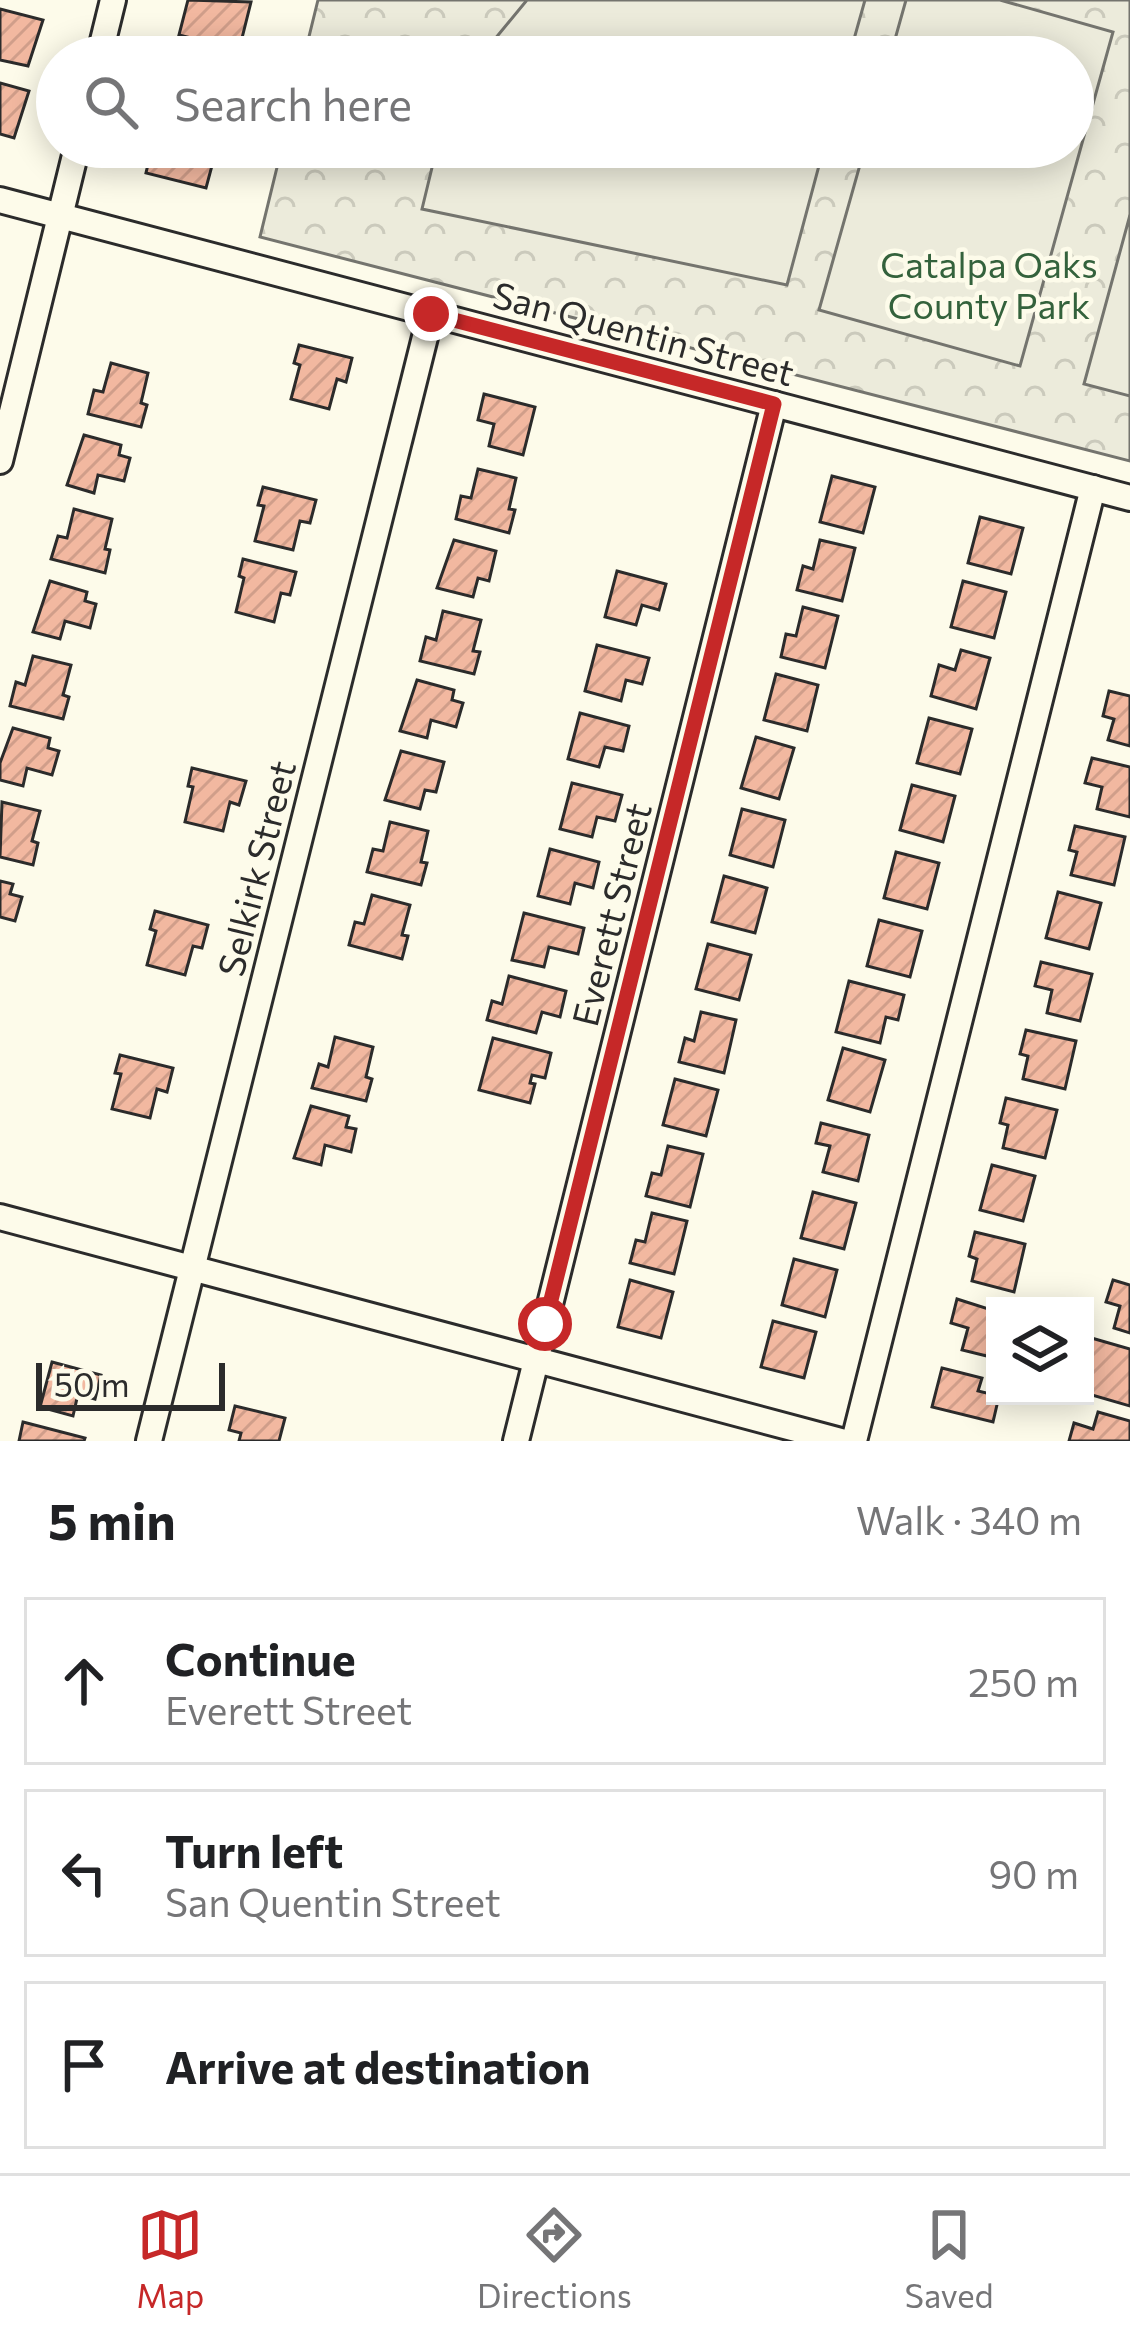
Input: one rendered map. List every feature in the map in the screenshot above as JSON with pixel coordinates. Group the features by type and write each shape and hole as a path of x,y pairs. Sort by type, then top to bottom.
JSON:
{"street":[{"path":"104,36 113,0"},
{"path":"0,460 71,168"},
{"name":"San Quentin Street","path":"0,200 1130,498"},
{"name":"Selkirk Street","path":"149,1441 431,314"},
{"name":"Everett Street","path":"516,1441 774,404"},
{"path":"854,1441 1093,488"},
{"path":"0,1217 841,1441"}],"green space":[{"name":"Catalpa Oaks County Park","path":"318,0 1130,0 1130,461 260,237 277,168 1094,168 1094,36 309,36"},
{"path":"527,0 865,0 855,36 497,36"},
{"path":"906,0 1000,0 1113,32 1094,100 1094,36 896,36"},
{"path":"432,168 818,168 787,285 422,209"},
{"path":"859,168 1075,168 1020,366 819,310"},
{"path":"1130,215 1130,396 1084,384"}],"building":[{"path":"188,0 251,2 242,36 179,35"},
{"path":"0,9 43,20 28,66 0,60"},
{"path":"0,83 29,91 14,138 0,134"},
{"path":"147,168 211,168 206,188 146,173"},
{"path":"299,345 352,358 346,382 337,379 329,409 291,399 300,365 294,363"},
{"path":"111,363 148,373 141,427 88,414 94,390 103,392"},
{"path":"484,394 535,407 523,455 489,446 494,424 478,420"},
{"path":"84,435 121,445 119,455 130,458 124,481 98,475 94,493 67,485"},
{"path":"478,469 516,478 509,533 456,519 461,496 471,498"},
{"path":"832,476 875,487 863,533 820,522"},
{"path":"263,487 316,500 310,523 300,521 293,550 255,541 264,506 258,505"},
{"path":"74,509 112,519 105,573 51,559 58,536 67,538"},
{"path":"980,517 1023,528 1011,574 968,563"},
{"path":"454,540 496,551 489,581 478,578 473,597 437,588"},
{"path":"820,540 855,548 842,601 797,590 803,566 813,569"},
{"path":"243,559 296,572 290,595 281,593 274,622 236,612"},
{"path":"617,571 666,584 659,610 642,605 636,625 605,617"},
{"path":"50,581 87,592 85,601 96,604 90,628 65,621 60,639 33,632"},
{"path":"963,581 1006,592 994,638 951,627"},
{"path":"803,607 838,616 825,668 781,657 786,634 796,636"},
{"path":"443,611 481,620 473,651 480,652 474,674 420,661 426,637 436,640"},
{"path":"597,645 649,658 642,684 626,680 621,701 585,691"},
{"path":"961,650 990,658 976,709 931,696 939,665 955,670"},
{"path":"33,656 71,665 63,719 10,706 16,682 25,685"},
{"path":"776,674 818,685 807,731 764,720"},
{"path":"417,680 454,690 452,700 463,703 456,727 431,720 427,738 400,731"},
{"path":"1109,691 1130,696 1130,746 1108,740 1114,719 1103,716"},
{"path":"580,713 629,726 623,751 605,747 599,767 568,759"},
{"path":"929,718 972,729 960,774 917,763"},
{"path":"13,728 50,738 48,748 59,751 52,775 27,768 23,786 0,780 0,763"},
{"path":"756,737 794,748 779,799 741,788"},
{"path":"401,751 444,762 436,792 425,790 420,809 385,800"},
{"path":"1092,758 1130,767 1130,817 1097,809 1102,787 1085,783"},
{"path":"192,768 246,781 239,805 230,802 223,831 185,822"},
{"path":"572,783 622,795 615,821 597,817 592,837 560,829"},
{"path":"912,785 955,796 943,842 900,830"},
{"path":"2,802 40,811 32,841 38,843 33,865 0,857"},
{"path":"742,809 785,820 773,867 730,855"},
{"path":"390,822 428,831 421,885 367,872 373,849 383,851"},
{"path":"1075,826 1125,837 1114,885 1071,875 1077,852 1069,850"},
{"path":"550,849 599,862 593,888 575,883 570,904 538,896"},
{"path":"896,852 939,863 927,909 884,898"},
{"path":"724,876 767,888 755,933 712,922"},
{"path":"0,881 13,884 10,894 22,897 15,921 0,917"},
{"path":"1058,892 1101,903 1089,949 1046,938"},
{"path":"372,895 410,905 402,959 349,945 355,922 364,924"},
{"path":"155,911 208,925 202,948 193,946 185,975 147,965 156,931 150,929"},
{"path":"524,913 584,928 578,954 549,947 544,967 512,960"},
{"path":"879,920 922,931 910,977 867,966"},
{"path":"708,944 751,955 739,1000 696,989"},
{"path":"1041,962 1092,974 1080,1021 1047,1013 1052,990 1035,986"},
{"path":"509,976 566,991 560,1017 542,1012 536,1033 487,1020 492,1001 502,1004"},
{"path":"849,981 904,995 898,1020 886,1017 880,1043 836,1032"},
{"path":"701,1012 736,1020 724,1073 679,1062 685,1038 694,1041"},
{"path":"1026,1030 1076,1041 1065,1089 1023,1079 1028,1056 1020,1054"},
{"path":"335,1037 373,1047 366,1101 312,1088 319,1064 328,1067"},
{"path":"493,1038 551,1053 545,1078 532,1075 530,1083 535,1084 530,1103 479,1090"},
{"path":"843,1048 885,1060 870,1112 828,1100"},
{"path":"120,1055 173,1068 167,1092 157,1089 150,1118 112,1109 121,1074 115,1073"},
{"path":"675,1079 718,1090 706,1136 663,1125"},
{"path":"1006,1098 1057,1110 1045,1158 1003,1148 1008,1125 1000,1123"},
{"path":"311,1106 349,1116 346,1127 356,1129 351,1152 325,1145 321,1165 294,1158"},
{"path":"821,1123 869,1135 858,1181 823,1172 830,1146 816,1143"},
{"path":"668,1146 703,1154 690,1207 646,1196 652,1173 661,1175"},
{"path":"992,1165 1035,1176 1023,1221 980,1210"},
{"path":"813,1192 856,1203 844,1249 801,1238"},
{"path":"652,1213 687,1221 674,1274 630,1263 636,1240 645,1242"},
{"path":"975,1232 1025,1244 1014,1292 972,1281 977,1259 969,1256"},
{"path":"794,1259 837,1270 825,1317 782,1305"},
{"path":"630,1280 673,1292 661,1338 618,1327"},
{"path":"1113,1280 1130,1285 1130,1333 1114,1328 1120,1306 1106,1302"},
{"path":"957,1299 986,1308 986,1356 962,1350 968,1328 951,1323"},
{"path":"773,1321 816,1332 804,1378 761,1367"},
{"path":"1094,1339 1130,1349 1130,1406 1094,1396"},
{"path":"52,1362 101,1375 95,1399 78,1394 73,1416 40,1407"},
{"path":"942,1368 982,1378 978,1391 986,1393 986,1405 997,1405 993,1422 932,1407"},
{"path":"235,1406 285,1418 279,1441 239,1441 241,1433 229,1430"},
{"path":"1098,1412 1130,1421 1130,1441 1069,1441 1074,1423 1093,1429"},
{"path":"23,1422 85,1438 19,1441"}],"route":[{"path":"431,314 774,404 545,1324"}]}
